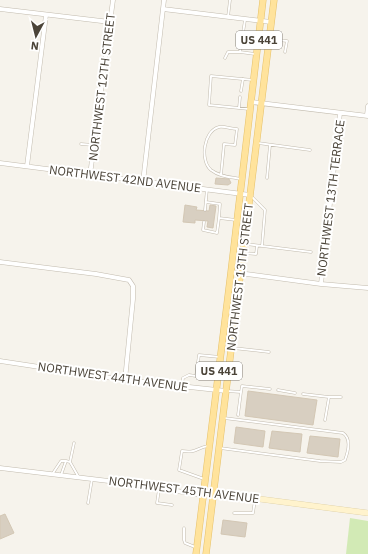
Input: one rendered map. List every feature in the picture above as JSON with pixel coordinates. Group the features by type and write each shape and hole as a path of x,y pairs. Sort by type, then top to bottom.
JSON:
{"main road":[{"name":"NORTHWEST 13TH STREET","path":"196,554 263,0"},
{"name":"NORTHWEST 13TH STREET","path":"206,554 274,0"}],"street":[{"name":"NORTHWEST 12TH STREET","path":"90,175 113,0"},
{"path":"143,182 164,0"},
{"path":"0,9 110,22"},
{"path":"163,9 271,22"},
{"path":"27,166 46,15"},
{"path":"251,102 367,115 368,106"},
{"name":"NORTHWEST 13TH TERRACE","path":"321,284 340,113"},
{"name":"NORTHWEST 42ND AVENUE","path":"0,163 250,195"},
{"path":"0,262 96,274 129,280 133,286 133,299 125,380"},
{"path":"231,272 321,284 368,288"},
{"name":"NORTHWEST 44TH AVENUE","path":"0,361 125,380 226,392"},
{"name":"NORTHWEST 45TH AVENUE","path":"0,468 78,477 203,495 213,493 368,513"}],"lane":[{"path":"228,17 230,0"},
{"path":"240,52 245,18"},
{"path":"243,34 259,35"},
{"path":"269,38 287,41 285,52"},
{"path":"242,41 258,43"},
{"path":"225,58 228,52 257,54"},
{"path":"250,109 209,105 211,76 254,80"},
{"path":"241,90 243,79"},
{"path":"239,108 240,97"},
{"path":"221,176 224,144 235,145 237,129 219,127 207,137 204,156 206,162 210,169 221,176 242,179"},
{"path":"256,143 310,150"},
{"path":"81,144 94,145"},
{"path":"267,178 270,145"},
{"path":"205,210 207,189"},
{"path":"250,195 265,210 262,246"},
{"path":"204,222 203,230 217,233 220,204 206,202"},
{"path":"219,218 237,220"},
{"path":"244,244 311,252"},
{"path":"243,253 256,254 257,246"},
{"path":"232,348 269,352"},
{"path":"182,386 183,378 189,375 196,376 198,355 220,358"},
{"path":"238,415 242,386 270,389"},
{"path":"278,390 295,393"},
{"path":"226,392 241,392"},
{"path":"303,394 341,397"},
{"path":"326,420 329,396"},
{"path":"219,448 320,461 341,462 345,460 347,454 348,438 343,433 223,418"},
{"path":"74,443 70,462 78,477"},
{"path":"205,479 179,470 182,451 195,452 203,447 209,446"},
{"path":"52,474 61,461 70,462"},
{"path":"61,475 66,461"},
{"path":"88,503 92,479"},
{"path":"159,488 157,503 172,505"},
{"path":"234,513 253,514 255,498"},
{"path":"184,528 185,543 196,547"}],"green space":[{"path":"350,518 368,521 368,554 346,554"}],"building":[{"path":"216,178 229,179 231,183 228,185 215,184"},
{"path":"185,205 197,207 196,210 209,211 210,205 216,206 213,228 207,227 208,221 195,220 195,223 183,222"},
{"path":"248,391 317,400 313,425 245,416"},
{"path":"236,427 265,431 263,447 234,443"},
{"path":"272,431 302,434 300,452 269,448"},
{"path":"310,436 340,439 338,457 307,453"},
{"path":"5,514 14,533 0,539 0,516"},
{"path":"223,520 247,523 245,537 221,534"}]}
